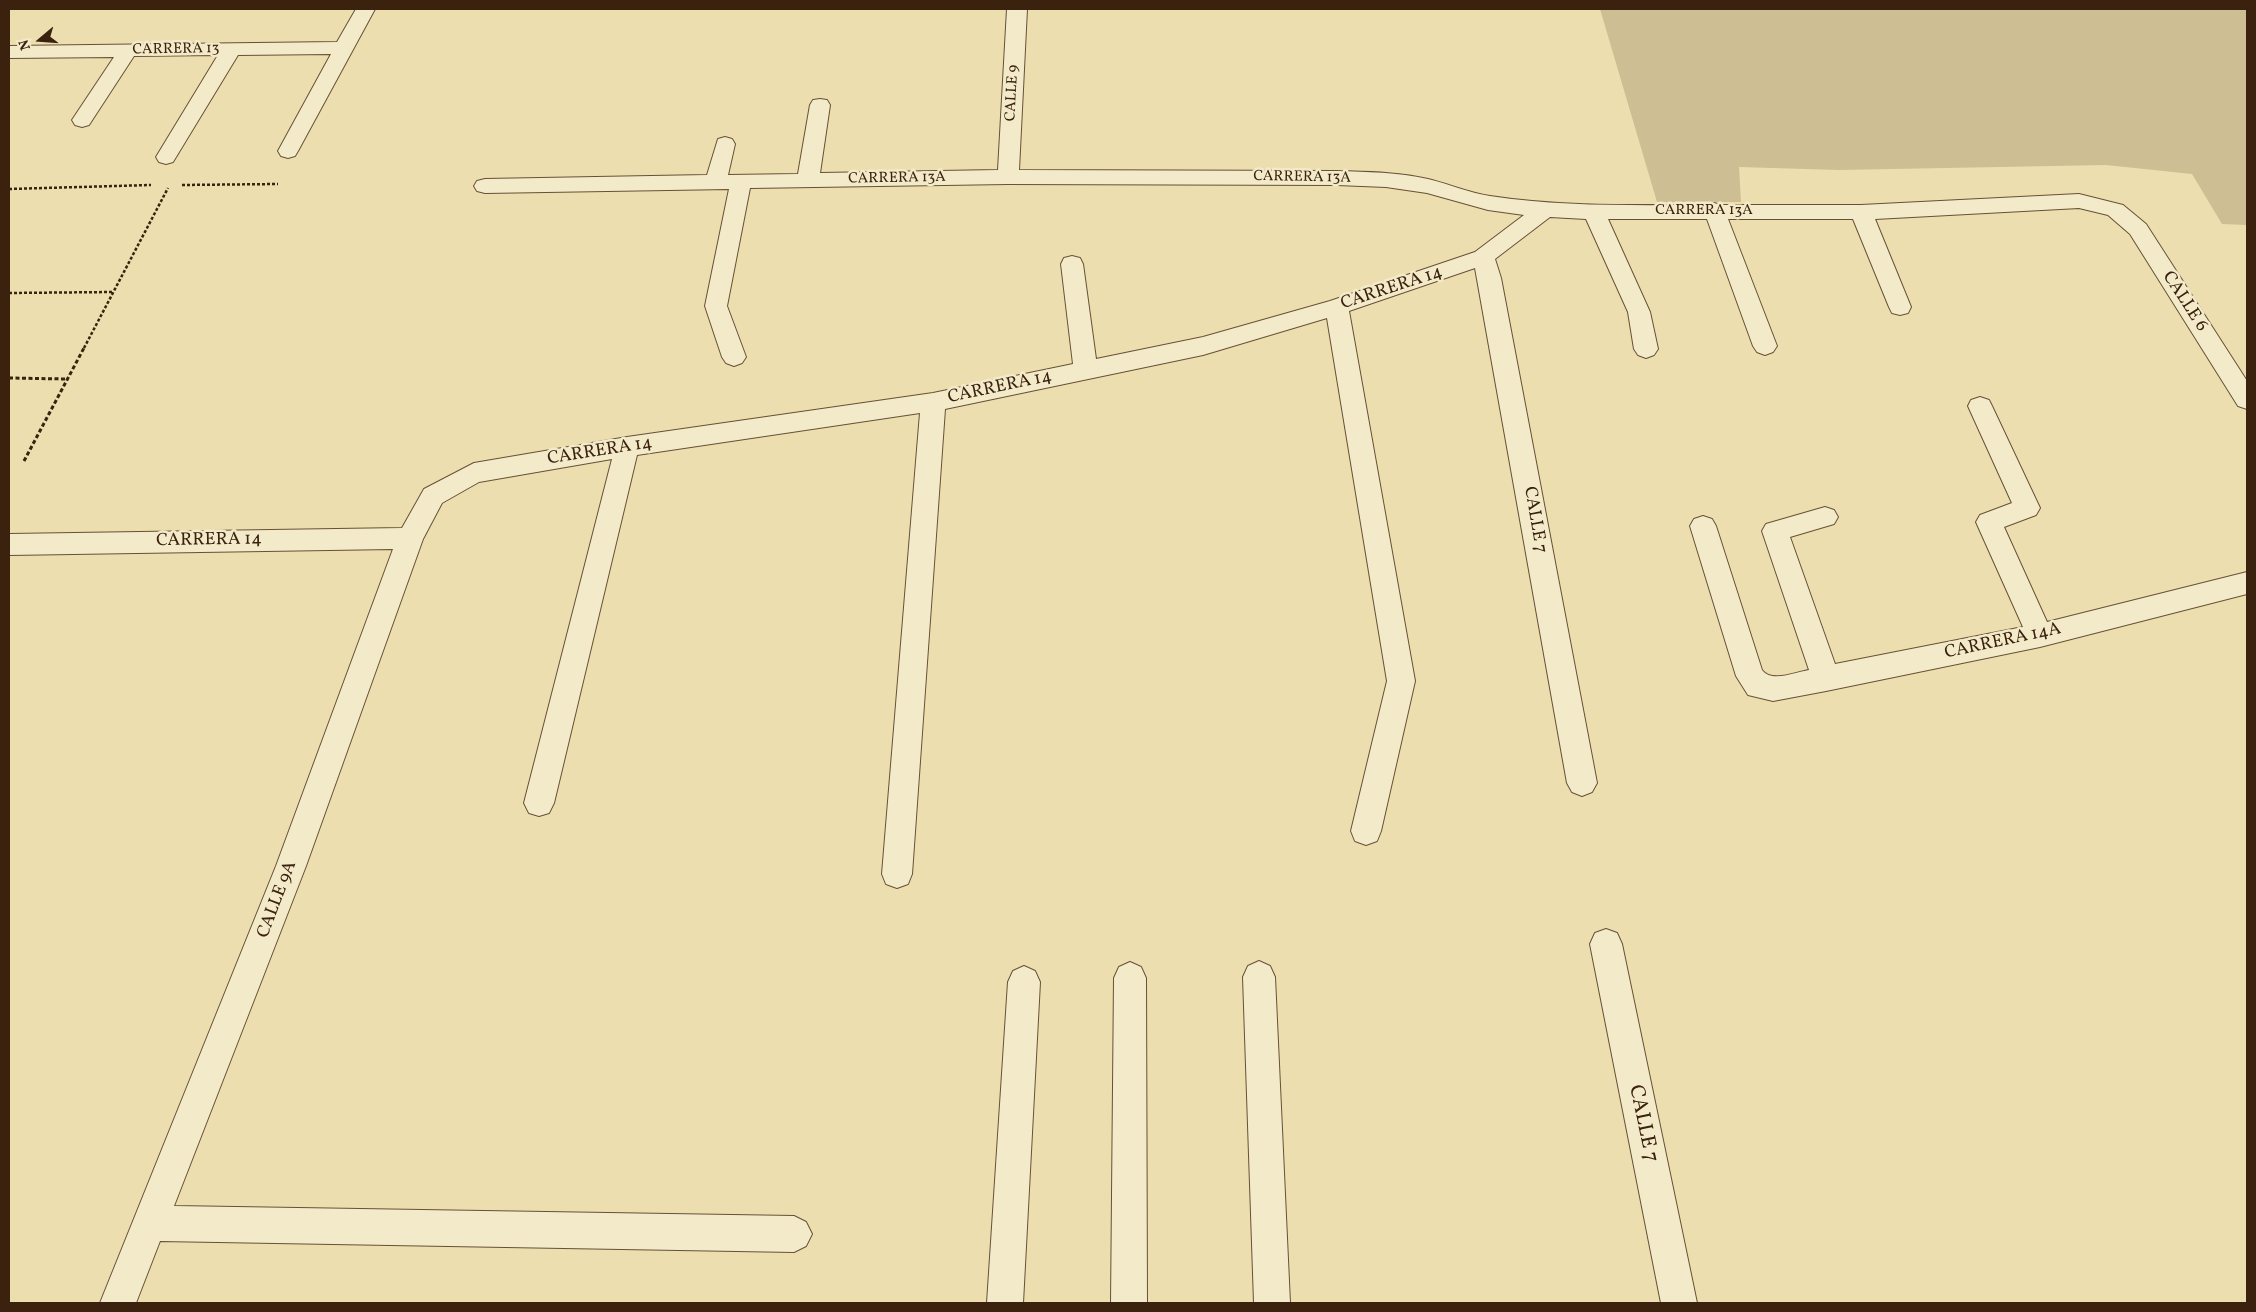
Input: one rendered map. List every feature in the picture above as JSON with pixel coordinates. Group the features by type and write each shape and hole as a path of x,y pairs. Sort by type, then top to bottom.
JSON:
{"street":[{"path":"288,152 365,9"},
{"name":"CALLE 9","path":"1008,177 1017,9"},
{"name":"CARRERA 13","path":"9,52 344,48"},
{"path":"166,157 232,49"},
{"path":"82,120 128,50"},
{"path":"808,180 820,105"},
{"path":"716,182 725,144"},
{"name":"CARRERA 13A","path":"485,186 1008,177 1337,178 1386,180 1426,186 1488,203 1545,210 1594,212 1714,210 1860,212 2079,201 2115,210"},
{"path":"734,357 716,306 741,182"},
{"name":"CARRERA 14","path":"433,496 474,474 627,447 933,402 1203,346 1337,307 1483,257 1545,210"},
{"path":"1714,210 1765,346"},
{"name":"CALLE 6","path":"2115,210 2138,229 2247,400"},
{"path":"1594,212 1639,312 1646,349"},
{"path":"1860,212 1900,307"},
{"name":"CALLE 7","path":"1483,257 1490,278 1582,783"},
{"path":"1072,264 1086,370"},
{"path":"1337,307 1401,681 1366,831"},
{"path":"897,874 933,402"},
{"path":"1980,406 2027,508 1989,522 2040,635"},
{"path":"539,803 627,447"},
{"name":"CALLE 9A","path":"118,1303 291,866 410,538 433,496"},
{"path":"1825,517 1775,531 1826,678"},
{"name":"CARRERA 14A","path":"1703,526 1750,676 1758,686 1773,690 2040,635 2247,584"},
{"name":"CARRERA 14","path":"9,544 410,538"},
{"name":"CALLE 7","path":"1606,944 1679,1303"},
{"path":"1258,977 1272,1303"},
{"path":"1129,1303 1130,978"},
{"path":"1005,1303 1024,982"},
{"path":"150,1222 794,1234"}],"path":[{"path":"179,185 278,184"},
{"path":"9,189 169,185 24,461"},
{"path":"9,293 113,292"},
{"path":"9,378 67,378"}],"shaded area":[{"path":"1600,9 2247,9 2247,225 2222,224 2192,174 2106,165 1839,170 1739,167 1741,202 1657,202"}]}
